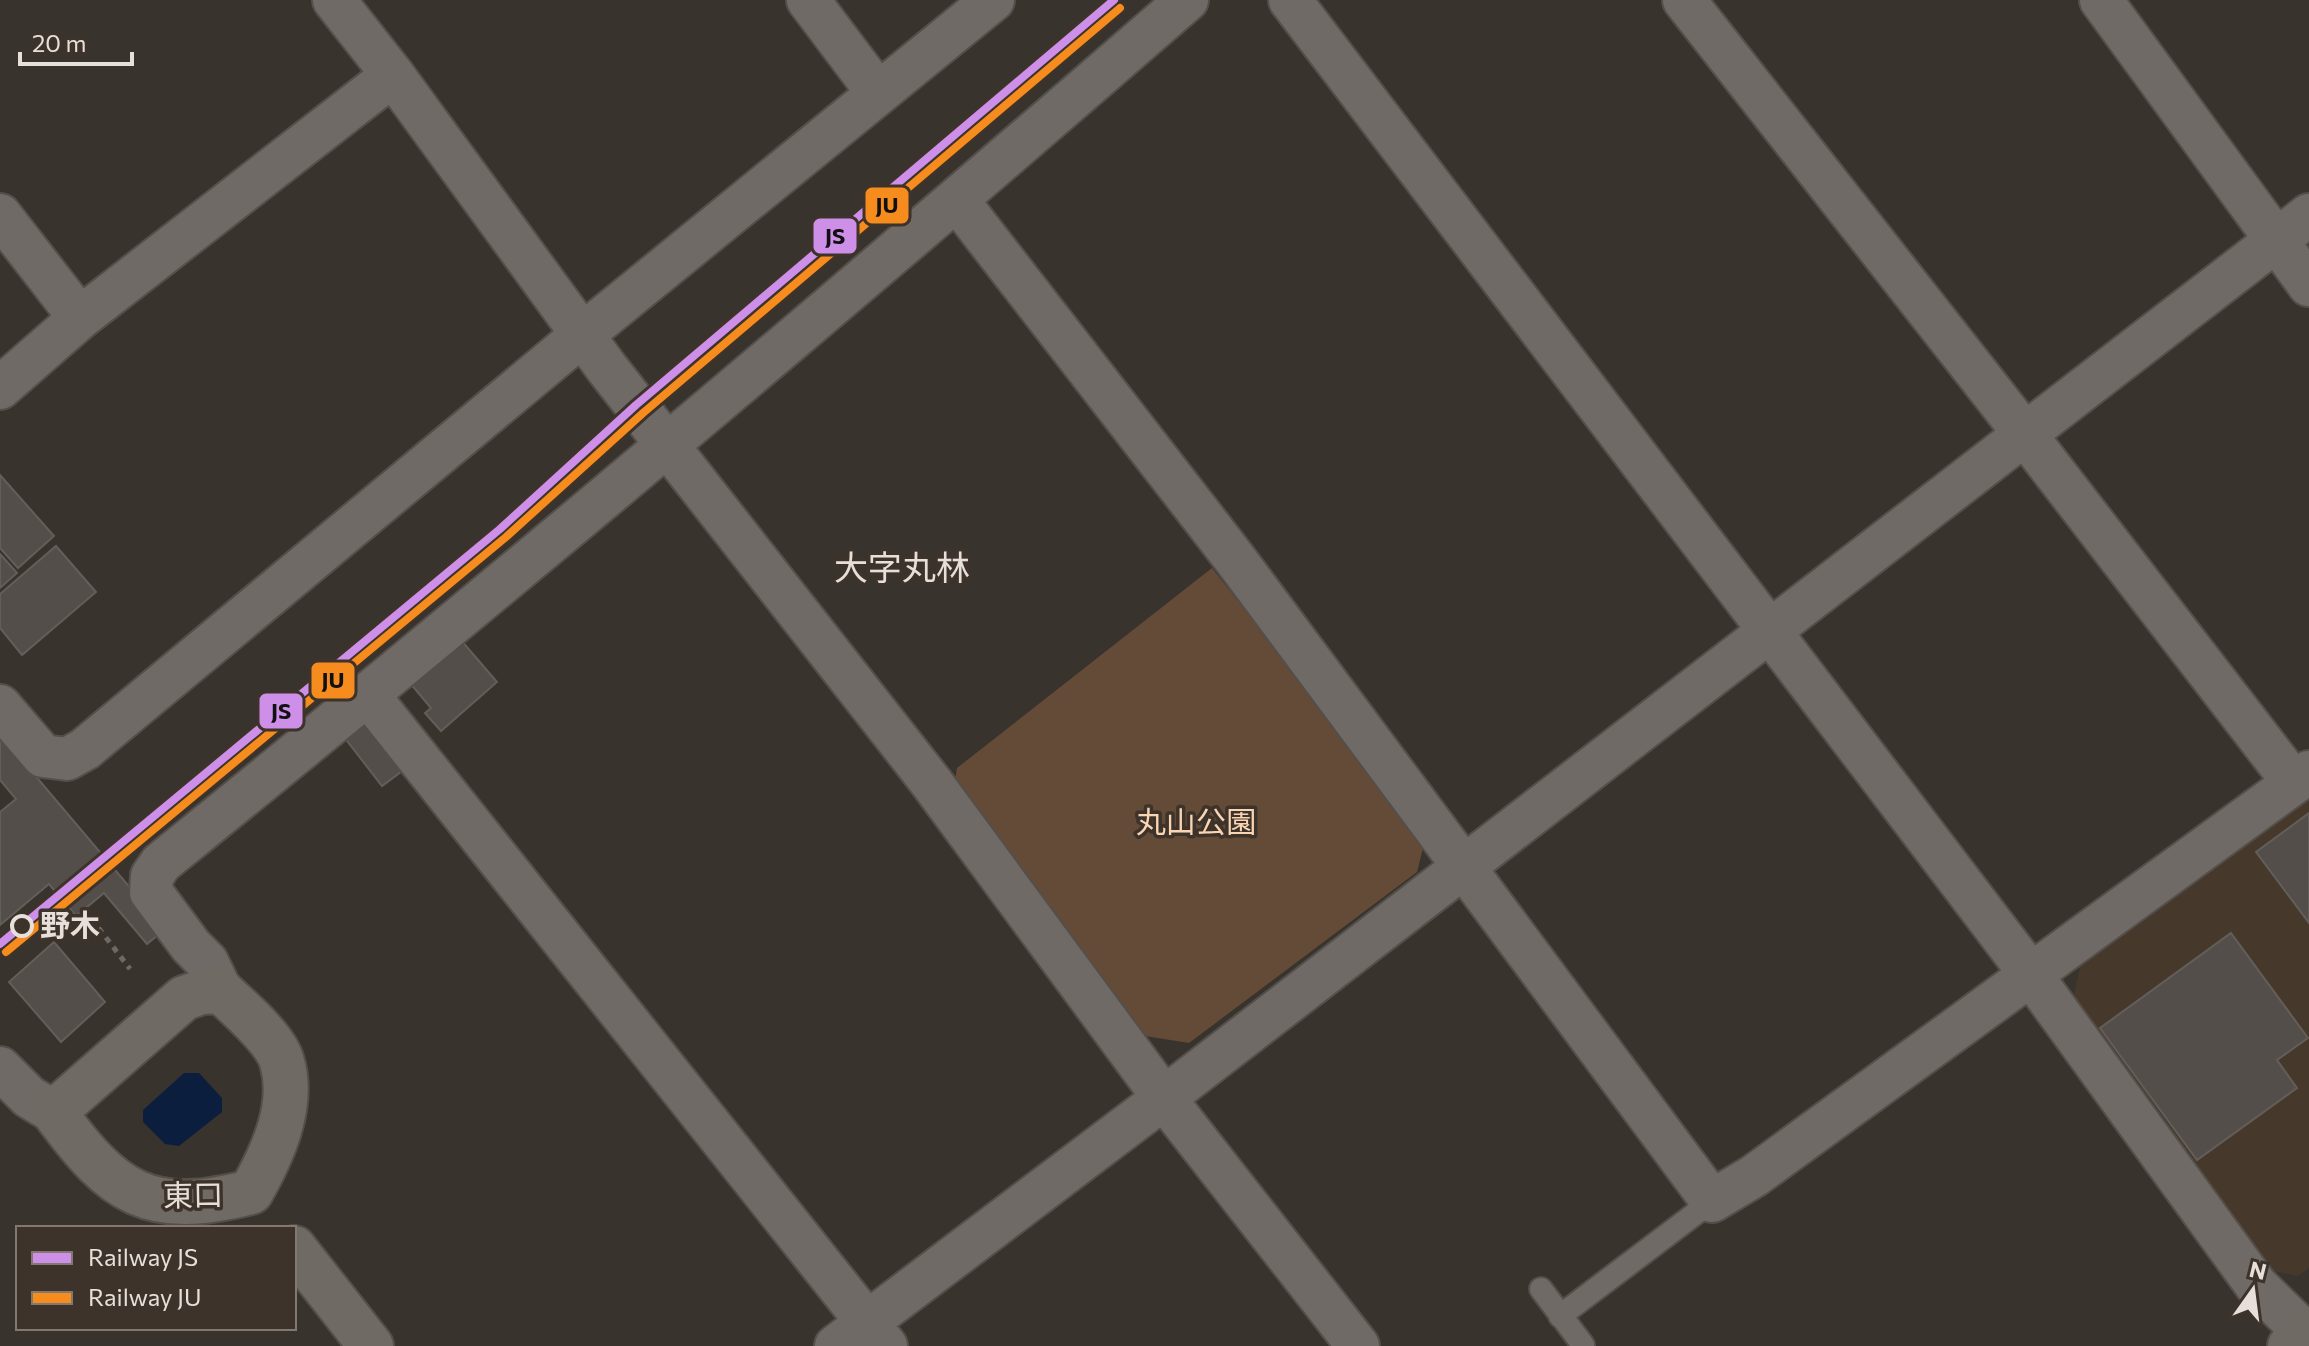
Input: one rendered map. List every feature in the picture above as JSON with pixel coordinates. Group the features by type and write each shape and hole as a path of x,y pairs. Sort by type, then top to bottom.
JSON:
{"street":[{"path":"334,0 393,75 582,335 970,832 1164,1098 1358,1346"},
{"path":"808,0 878,93"},
{"path":"0,706 43,756 67,759 85,749 582,335 993,0"},
{"path":"0,1068 29,1097 54,1112 184,998 202,992 221,991 207,962 191,946 151,892 152,876 161,863 667,445 957,200 1187,0"},
{"path":"1290,0 2032,976 2256,1285 2304,1338"},
{"path":"957,200 1235,559 1712,1201 1754,1176 2302,777 2024,433 1684,0"},
{"path":"2101,0 2309,285"},
{"path":"0,388 80,318 393,75"},
{"path":"0,215 80,318"},
{"path":"368,695 863,1338 1164,1098 2309,215"},
{"name":"東口","path":"54,1112 79,1147 107,1176 130,1190 162,1201 213,1202 251,1192 271,1156 284,1107 282,1059 257,1024 221,991"},
{"path":"251,1192 277,1226"},
{"path":"296,1251 371,1346"}],"lane":[{"path":"1560,1316 1712,1201"},
{"path":"1541,1289 1583,1345"}],"path":[{"path":"84,909 130,969"}],"shaded area":[{"path":"2309,792 2309,1268 2298,1276 2269,1270 2071,1009 2081,962"}],"green space":[{"name":"丸山公園","path":"1212,568 1425,840 1417,872 1189,1043 1145,1036 954,787 957,768"}],"water":[{"path":"184,1073 199,1073 222,1098 222,1112 179,1146 165,1144 143,1122 143,1110"}],"building":[{"path":"0,475 54,536 18,568 0,548"},
{"path":"56,546 96,592 22,655 0,628 0,594"},
{"path":"0,554 17,573 0,588"},
{"path":"460,639 497,682 441,731 425,713 431,708 410,683"},
{"path":"356,713 413,763 382,786 337,728"},
{"path":"0,734 165,929 147,944 104,893 76,916 49,884 0,925 0,812 16,799 0,780"},
{"path":"2309,813 2309,923 2256,852"},
{"path":"2231,933 2308,1038 2277,1060 2297,1088 2197,1160 2100,1028"},
{"path":"54,942 105,1002 61,1042 9,982"}],"rail line":[{"name":"JS","path":"0,944 500,529 636,405 1114,0"},
{"name":"JU","path":"6,952 506,537 643,413 1120,8"}],"place":[{"name":"野木","path":"22,926"}],"district":[{"name":"大字丸林","path":"902,568"}]}
